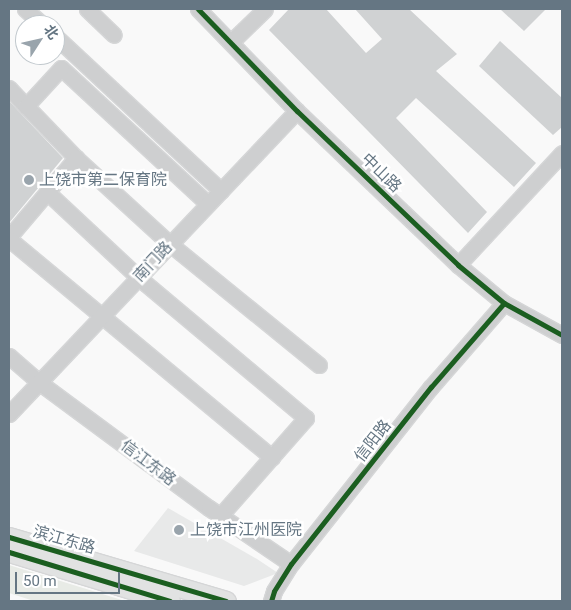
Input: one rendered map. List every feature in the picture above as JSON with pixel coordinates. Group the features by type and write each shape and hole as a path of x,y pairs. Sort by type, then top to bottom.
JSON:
{"main road":[{"name":"滨江东路","path":"9,537 226,601"},
{"name":"滨江东路","path":"9,552 170,601"}],"street":[{"path":"86,9 114,35"},
{"name":"中山路","path":"198,9 298,110 458,265 504,303 562,335"},
{"path":"231,42 265,9"},
{"path":"65,45 220,191"},
{"path":"26,106 61,68 208,204"},
{"path":"9,88 76,158 170,244 319,365"},
{"name":"南门路","path":"9,414 298,110"},
{"path":"458,265 562,153"},
{"path":"76,158 47,192 32,204 9,238 272,457"},
{"path":"47,192 139,278 306,418 220,516"},
{"name":"信阳路","path":"271,601 274,591 291,564 431,387 504,303"},
{"name":"信江东路","path":"9,356 40,383 220,516 291,564"}],"shaded area":[{"name":"上饶市江州医院","path":"168,508 278,573 244,586 134,551"},
{"path":"9,565 125,601 34,601 9,593"}],"building":[{"path":"289,9 326,9 366,53 382,39 355,9 409,9 457,54 436,71 536,163 514,187 416,98 396,118 487,212 468,233 269,30"},
{"path":"500,9 546,9 524,31"},
{"path":"500,41 562,98 562,127 553,135 479,66"},
{"name":"上饶市第二保育院","path":"9,101 63,158 9,223"}],"cycle path":[{"path":"198,9 297,111 458,265 504,303 562,335"},
{"path":"271,601 274,591 291,564 431,387 504,303"},
{"path":"9,537 226,601"},
{"path":"9,552 170,601"}],"place":[{"name":"上饶市第二保育院","path":"29,180"},
{"name":"上饶市江州医院","path":"179,530"}]}
